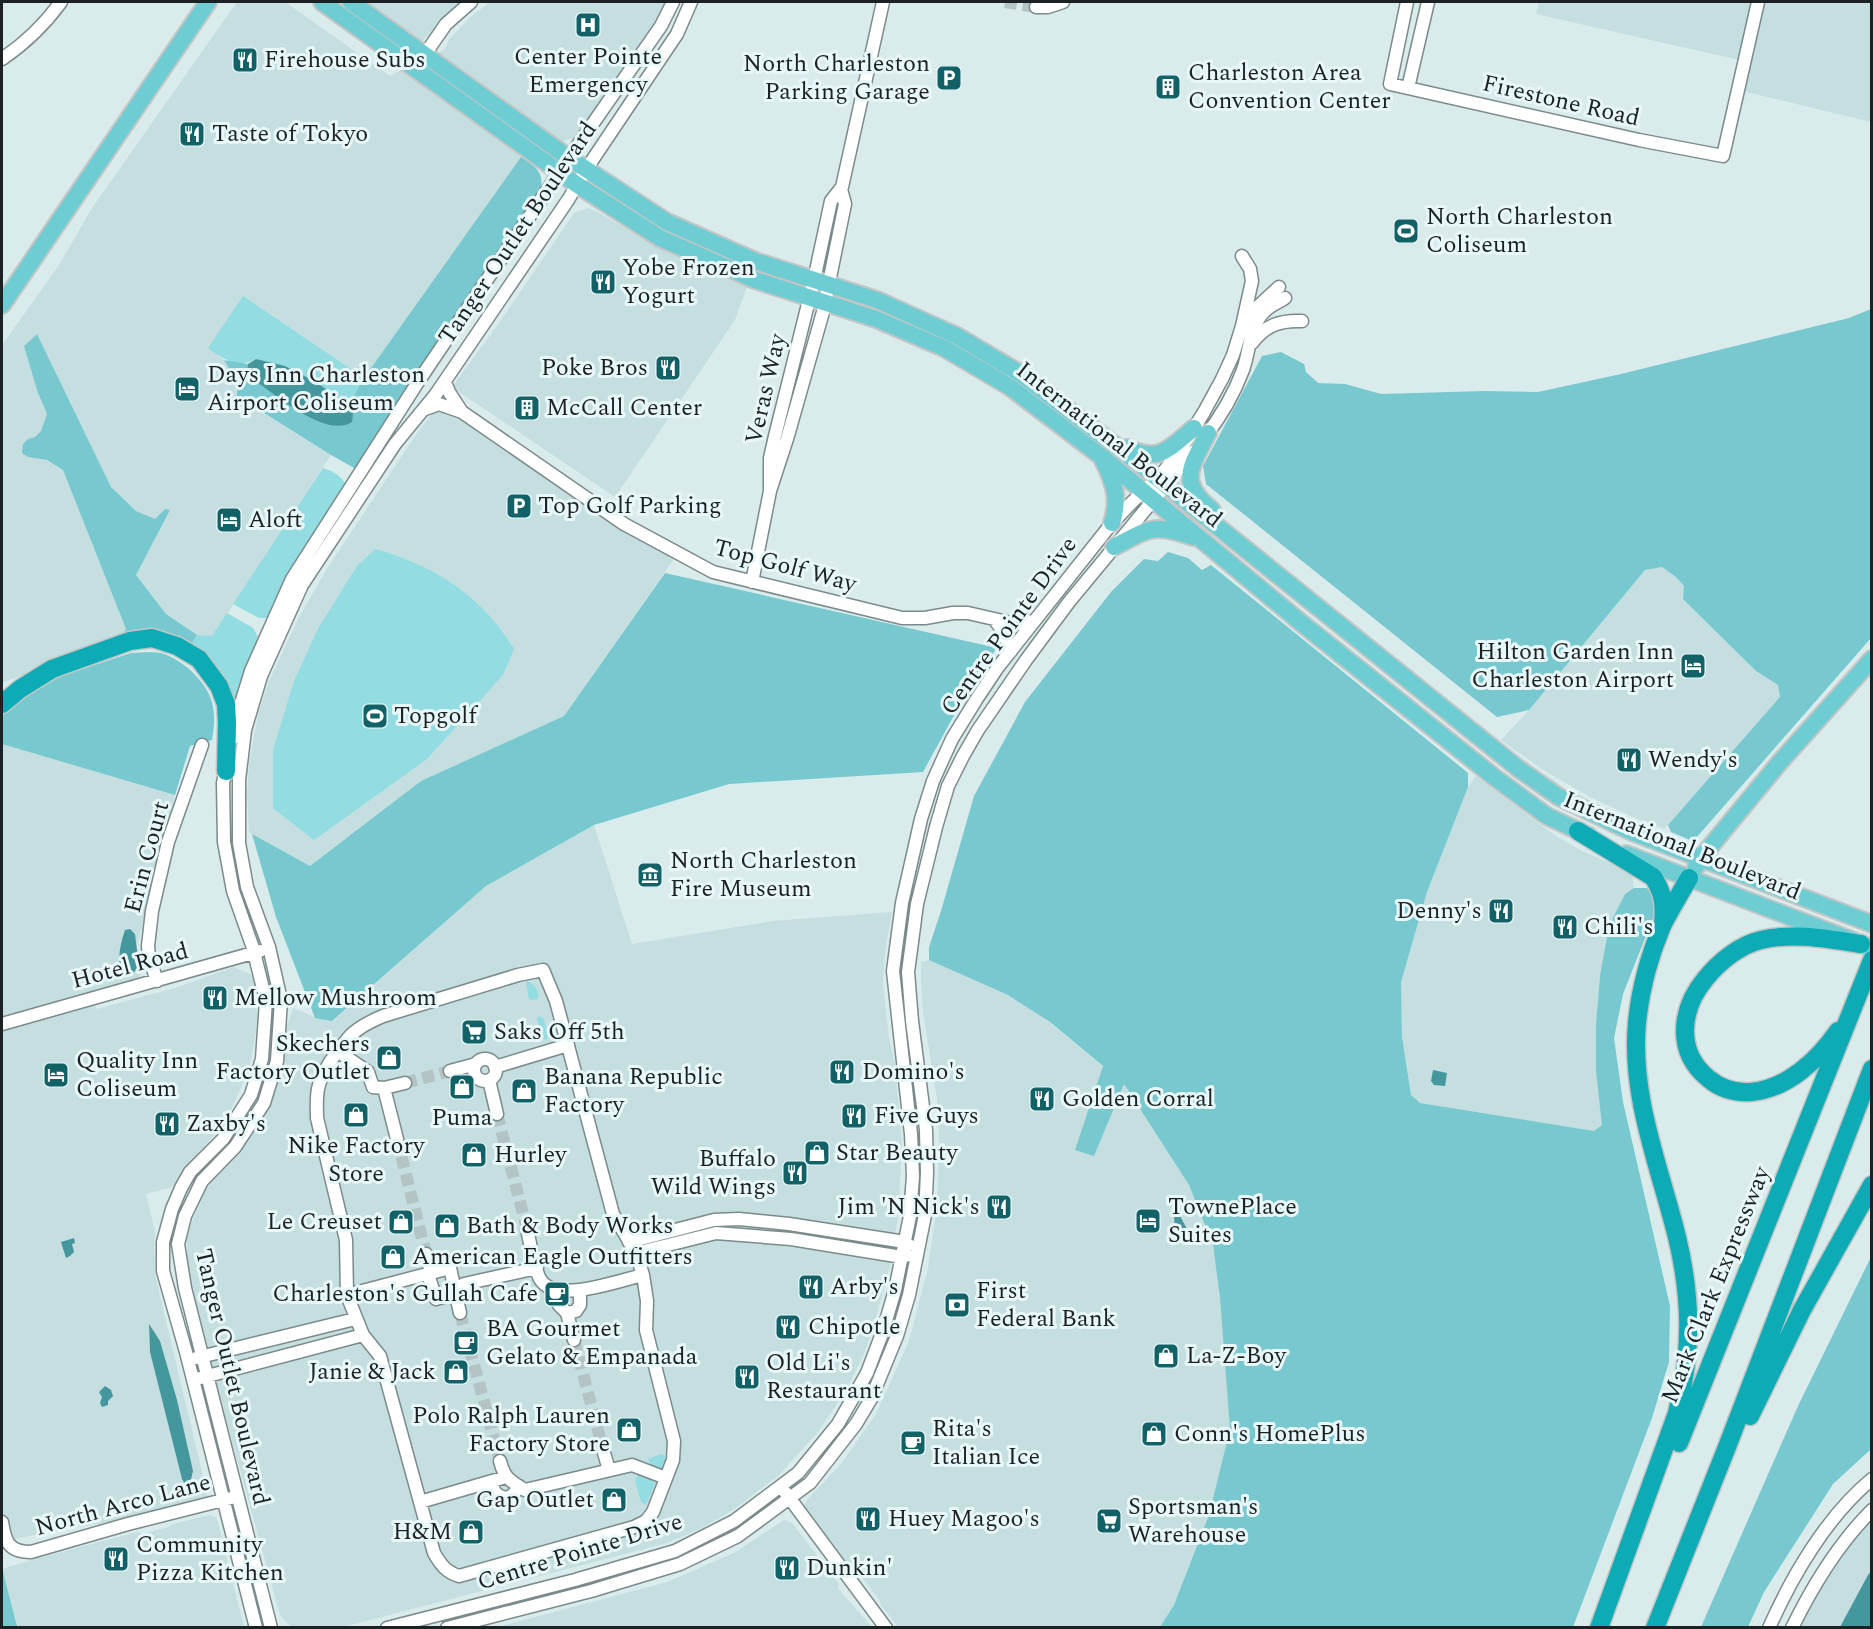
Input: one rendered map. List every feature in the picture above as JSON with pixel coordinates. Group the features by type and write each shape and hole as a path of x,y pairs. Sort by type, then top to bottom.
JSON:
{"highway":[{"path":"2,704 20,688 52,669 130,641 153,638 177,646 199,660 219,686 226,704 228,723 226,771"},
{"path":"1578,831 1653,877 1663,897 1663,924"},
{"path":"1599,1628 1677,1413 1688,1358 1690,1329 1683,1268 1640,1091 1636,1024 1640,999 1663,924 1689,878"},
{"path":"1862,984 1837,1033 1802,1070 1778,1085 1753,1092 1720,1087 1701,1073 1689,1054 1684,1033 1689,1009 1702,982 1739,949 1761,940 1788,936 1866,946"},
{"name":"Mark Clark Expressway","path":"1605,1628 1872,960"},
{"path":"1658,1620 1872,1069"},
{"path":"1658,1620 1733,1450 1802,1310 1872,1185"}],"main road":[{"path":"2,305 208,2"},
{"name":"International Boulevard","path":"322,2 576,184 660,238 755,280 876,319 944,348 1010,387 1102,457 1362,671 1505,786 1546,816 1638,859 1866,946"},
{"name":"International Boulevard","path":"351,2 569,158 667,222 755,261 877,300 957,336 1022,374 1107,438 1519,769 1559,797 1632,832 1872,924"},
{"path":"1107,438 1147,456 1167,450 1201,431"},
{"path":"1201,431 1192,465 1191,488 1199,500 1243,534 1256,558"},
{"path":"1102,457 1116,490 1117,504 1112,523"},
{"path":"1114,547 1143,532 1158,528 1170,529 1202,540"},
{"path":"1689,878 1700,859 1780,762 1872,659"}],"street":[{"path":"2,59 22,45 61,2"},
{"path":"415,69 446,24 471,2"},
{"name":"Tanger Outlet Boulevard","path":"254,1624 164,1271 163,1242 180,1188 190,1172 223,1139 251,1095 262,1059 266,1001 255,953 232,891 224,842 223,783 238,712 251,671 292,579 418,382 661,26 673,2"},
{"name":"Tanger Outlet Boulevard","path":"271,1628 185,1288 178,1244 185,1216 202,1181 235,1147 264,1103 277,1061 281,1000 269,947 247,887 239,843 239,780 245,730 261,676 302,585 395,444 445,382 568,200 586,168 669,46 691,2"},
{"name":"Veras Way","path":"752,582 770,492 770,458 821,282 831,201 841,189 883,2"},
{"path":"1036,8 1063,2"},
{"name":"Firestone Road","path":"1407,2 1389,84 1639,140 1723,156 1758,2"},
{"path":"1408,88 1428,2"},
{"path":"1201,431 1233,356 1242,326 1252,281 1250,269 1242,256"},
{"path":"1242,326 1250,314 1279,286"},
{"path":"1148,496 1161,482 1182,449 1201,431 1232,394 1244,367 1257,322 1265,311 1286,298"},
{"path":"1250,346 1258,335 1269,327 1286,321 1302,321"},
{"name":"Top Golf Way","path":"445,382 462,412"},
{"name":"Top Golf Way","path":"424,409 440,404 462,412 624,524 713,572 902,618 968,613 1016,624 1034,621"},
{"name":"Centre Pointe Drive","path":"387,1628 575,1580 675,1551 734,1521 798,1473 838,1424 867,1373 883,1331 910,1216 913,1176 912,1145 893,971 902,903 921,819 933,781 952,739 994,673 1112,523 1148,496"},
{"name":"Centre Pointe Drive","path":"447,1628 591,1591 680,1564 738,1536 810,1483 856,1424 871,1399 897,1336 909,1295 925,1215 926,1130 908,972 917,904 948,786 963,756 992,710 1069,602 1114,547 1148,496"},
{"path":"995,620 1004,633 1011,651"},
{"name":"Erin Court","path":"157,981 148,946 152,911 168,842 202,745"},
{"name":"Hotel Road","path":"2,1024 255,953 269,947"},
{"path":"543,970 556,1001 613,1214 636,1253 643,1275 647,1301 646,1330 674,1441 673,1460 653,1512 646,1521 634,1527 459,1576 449,1572 434,1554 380,1356 363,1335 347,1295 346,1240 317,1118 316,1101 324,1072 339,1052 351,1036 383,1016 518,975 543,970"},
{"path":"495,1067 568,1045"},
{"path":"339,1052 368,1072 373,1087 384,1088 405,1083"},
{"path":"450,1071 476,1064 485,1059 491,1061 495,1067 495,1075 489,1080 482,1080 474,1070 476,1064"},
{"path":"489,1080 497,1114"},
{"path":"384,1088 397,1139"},
{"path":"630,1242 714,1220 739,1219 789,1224 905,1242 918,1251"},
{"path":"527,1228 540,1279 547,1286 556,1290 573,1292 643,1275"},
{"path":"636,1253 716,1233 791,1239 902,1257 918,1251"},
{"path":"426,1254 431,1273 429,1277 436,1299 457,1293 464,1284 537,1268"},
{"path":"347,1295 450,1268 460,1313"},
{"path":"556,1290 559,1305 567,1313 574,1340"},
{"path":"567,1313 576,1311 580,1305 580,1290"},
{"path":"188,1360 355,1319"},
{"path":"193,1380 363,1335"},
{"path":"604,1453 609,1470"},
{"path":"500,1461 503,1473 493,1490 499,1497 508,1498 516,1493 519,1486"},
{"path":"420,1502 500,1479 525,1490 632,1465 666,1478"},
{"path":"1769,1628 1786,1590 1822,1533 1861,1487 1872,1479"},
{"path":"781,1486 886,1628"},
{"name":"North Arco Lane","path":"2,1522 6,1542 14,1549 31,1552 238,1496"},
{"path":"1792,1628 1812,1587 1855,1526 1872,1510"},
{"path":"268,1613 278,1628"}],"shaded area":[{"path":"237,2 285,2 390,76 401,70 521,157 364,378 243,297 209,348 224,360 237,383 237,397 331,455 212,637 197,635 166,614 136,575 170,510 165,509 155,519 136,511 111,487 37,334 25,345 38,393 47,414 41,431 35,437 28,439 28,457 47,460 63,470 126,629 122,636 2,683 2,345 59,265 92,208"},
{"path":"361,2 463,2 423,40 418,41"},
{"path":"490,2 665,2 655,22 576,137 561,142 440,55 439,52 444,50 450,38"},
{"path":"1539,2 1871,2 1871,122 1738,90 1744,61 1536,14"},
{"path":"521,157 539,173 541,187 356,469 237,396 237,383 224,360 248,364 247,371 353,413 349,404 364,378"},
{"path":"588,208 655,245 747,287 735,320 615,497 452,387 574,213"},
{"path":"243,296 364,378 349,404 314,381 256,359 237,363 219,356 208,348"},
{"path":"1871,309 1871,638 1696,838 1690,840 1671,832 1668,825 1780,697 1778,685 1756,671 1683,599 1684,586 1676,577 1662,567 1645,570 1529,710 1497,717 1206,484 1203,466 1262,356 1281,352 1304,364 1306,372 1318,383 1345,384 1381,394 1538,392 1849,318"},
{"path":"37,334 111,487 136,511 155,519 165,509 170,510 136,575 166,614 197,635 189,648 122,635 126,629 63,470 47,460 28,457 22,453 23,444 41,431 47,414 24,346"},
{"path":"256,359 285,366 314,381 349,404 353,413 352,422 341,426 329,425 287,404 253,379 247,371 248,364"},
{"path":"439,404 678,553 564,716 421,781 310,866 249,832 247,792 250,758 259,711 269,681 299,617 328,567"},
{"path":"323,468 340,477 346,486 289,576 268,618 259,618 233,604"},
{"name":"Topgolf","path":"375,549 417,564 455,585 487,613 514,649 503,675 427,759 314,840 273,808 273,750 294,681 319,627 357,566"},
{"path":"1168,552 1188,558 1202,570 1211,565 1468,773 1468,787 1427,892 1401,982 1402,1037 1411,1095 1420,1103 1594,1131 1602,1125 1596,1071 1596,1024 1600,976 1609,926 1625,894 1634,888 1647,888 1654,895 1655,913 1623,994 1614,1038 1623,1102 1670,1306 1669,1362 1652,1418 1573,1627 1160,1627 1174,1605 1209,1515 1230,1429 1220,1298 1213,1245 1189,1185 1124,1084 1094,1156 1075,1150 1103,1066 1050,1022 1008,995 929,960 929,947 974,796 1025,702 1111,592 1144,559 1158,561"},
{"path":"1662,567 1684,586 1683,599 1756,671 1778,685 1780,698 1664,829 1590,797 1542,769 1501,740 1529,710 1645,570"},
{"path":"665,573 997,648 975,677 923,772 729,784 594,825 486,886 332,1021 315,1018 276,917 252,834 310,866 421,781 564,716"},
{"path":"227,613 253,628 258,637 241,682 233,720 189,648 197,635 212,636"},
{"path":"131,653 156,653 172,657 195,674 211,698 214,719 212,740 190,746 175,795 2,744 2,716 25,695 58,677"},
{"path":"2,744 175,795 137,947 144,970 136,981 91,993 96,1009 175,988 234,967 252,975 256,991 257,1021 248,1072 231,1110 172,1187 146,1194 155,1232 156,1279 208,1497 205,1501 147,1515 2,1541"},
{"path":"1476,776 1556,836 1582,851 1632,873 1634,888 1625,894 1600,976 1596,1024 1596,1071 1603,1124 1595,1131 1420,1103 1411,1095 1402,1037 1401,982 1427,892 1468,787"},
{"path":"594,825 632,944 773,921 892,912 885,952 883,983 889,1038 895,1064 902,1146 898,1216 890,1267 864,1354 846,1391 817,1433 778,1476 733,1510 700,1529 667,1543 343,1627 291,1627 280,1615 200,1324 187,1271 187,1233 207,1188 253,1132 293,1008 317,1018 333,1021 486,886"},
{"path":"130,929 135,934 139,967 131,975 123,977 119,959 120,948 125,930"},
{"path":"929,960 1008,995 1044,1018 1124,1084 1189,1185 1213,1245 1220,1298 1230,1429 1209,1515 1174,1605 1160,1627 898,1627 858,1572 854,1572 804,1506 841,1464 876,1414 909,1341 928,1268 937,1206 939,1141 937,1099 923,1012 921,983 921,962"},
{"path":"526,981 536,987 538,999 529,999"},
{"path":"540,1016 544,1019 548,1038 546,1040 541,1037 537,1018"},
{"path":"543,1070 556,1076 563,1083 547,1087"},
{"path":"1433,1070 1447,1073 1445,1086 1434,1085 1431,1081"},
{"path":"1174,1214 1179,1214 1187,1229 1183,1236 1175,1235"},
{"path":"74,1238 75,1243 72,1244 74,1252 66,1258 61,1242"},
{"path":"1871,1257 1871,1449 1833,1484 1764,1592 1748,1627 1701,1627 1798,1406"},
{"path":"149,1324 160,1341 177,1400 193,1471 190,1484 185,1484 182,1479 150,1352"},
{"path":"105,1386 111,1390 113,1396 108,1401 108,1405 102,1407 100,1403 102,1397 99,1392"},
{"path":"661,1454 666,1460 662,1469 650,1464 648,1459"},
{"path":"638,1474 655,1483 646,1505 641,1502 635,1481"},
{"path":"209,1515 217,1519 244,1627 18,1627 2,1569"},
{"path":"784,1520 792,1523 839,1584 838,1588 841,1592 872,1627 498,1627 667,1582 734,1553"},
{"path":"1871,1522 1871,1627 1800,1628 1824,1584 1850,1546"},
{"path":"2,1568 17,1626 18,1627 2,1627"},
{"path":"1871,1571 1871,1627 1840,1627 1868,1575"}],"tunnel":[{"path":"1005,2 1036,7"},
{"path":"405,1083 450,1071"},
{"path":"497,1114 527,1229"},
{"path":"397,1139 426,1254"},
{"path":"460,1313 500,1461"},
{"path":"574,1340 604,1453"}],"place":[{"name":"Center Pointe Emergency","path":"588,25"},
{"name":"Firehouse Subs","path":"245,60"},
{"name":"North Charleston Parking Garage","path":"949,78"},
{"name":"Charleston Area Convention Center","path":"1168,87"},
{"name":"Taste of Tokyo","path":"192,134"},
{"name":"North Charleston Coliseum","path":"1406,231"},
{"name":"Yobe Frozen Yogurt","path":"603,282"},
{"name":"Poke Bros","path":"668,368"},
{"name":"Days Inn Charleston Airport Coliseum","path":"187,389"},
{"name":"McCall Center","path":"527,408"},
{"name":"Top Golf Parking","path":"519,506"},
{"name":"Aloft","path":"229,520"},
{"name":"Hilton Garden Inn Charleston Airport","path":"1693,666"},
{"name":"Topgolf","path":"375,716"},
{"name":"Wendy's","path":"1629,760"},
{"name":"North Charleston Fire Museum","path":"650,875"},
{"name":"Denny's","path":"1501,911"},
{"name":"Chili's","path":"1565,927"},
{"name":"Mellow Mushroom","path":"215,998"},
{"name":"Saks Off 5th","path":"474,1032"},
{"name":"Skechers Factory Outlet","path":"389,1058"},
{"name":"Domino's","path":"842,1072"},
{"name":"Quality Inn Coliseum","path":"56,1075"},
{"name":"Puma","path":"462,1087"},
{"name":"Banana Republic Factory","path":"524,1091"},
{"name":"Golden Corral","path":"1042,1099"},
{"name":"Nike Factory Store","path":"356,1115"},
{"name":"Five Guys","path":"854,1116"},
{"name":"Zaxby's","path":"167,1124"},
{"name":"Star Beauty","path":"817,1153"},
{"name":"Hurley","path":"474,1155"},
{"name":"Buffalo Wild Wings","path":"795,1173"},
{"name":"Jim 'N Nick's","path":"999,1207"},
{"name":"TownePlace Suites","path":"1148,1221"},
{"name":"Le Creuset","path":"401,1222"},
{"name":"Bath & Body Works","path":"447,1226"},
{"name":"American Eagle Outfitters","path":"393,1257"},
{"name":"Arby's","path":"811,1287"},
{"name":"Charleston's Gullah Cafe","path":"557,1294"},
{"name":"First Federal Bank","path":"957,1305"},
{"name":"Chipotle","path":"788,1327"},
{"name":"BA Gourmet Gelato & Empanada","path":"466,1343"},
{"name":"La-Z-Boy","path":"1166,1356"},
{"name":"Janie & Jack","path":"456,1372"},
{"name":"Old Li's Restaurant","path":"747,1377"},
{"name":"Polo Ralph Lauren Factory Store","path":"629,1430"},
{"name":"Conn's HomePlus","path":"1154,1434"},
{"name":"Rita's Italian Ice","path":"913,1443"},
{"name":"Gap Outlet","path":"614,1500"},
{"name":"Huey Magoo's","path":"868,1519"},
{"name":"Sportsman's Warehouse","path":"1109,1521"},
{"name":"H&M","path":"471,1532"},
{"name":"Community Pizza Kitchen","path":"116,1559"},
{"name":"Dunkin'","path":"787,1568"}]}
